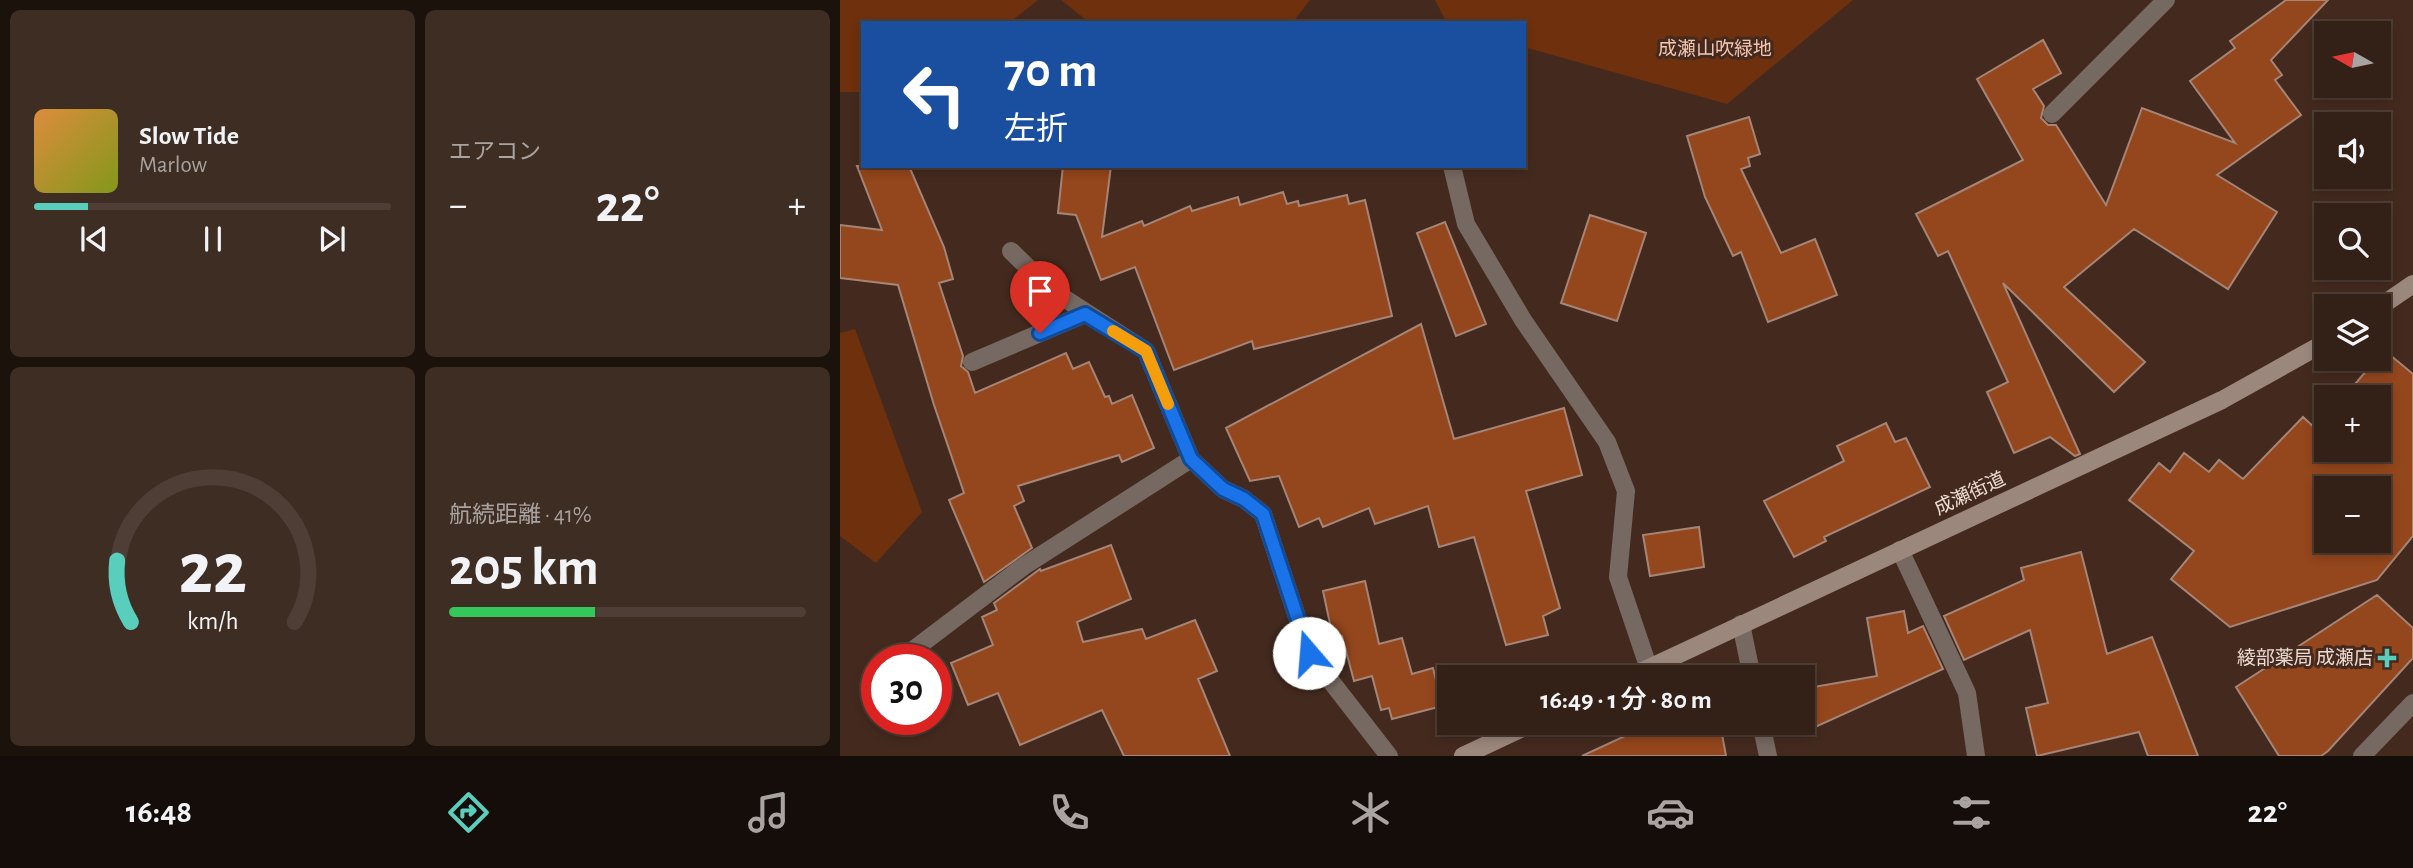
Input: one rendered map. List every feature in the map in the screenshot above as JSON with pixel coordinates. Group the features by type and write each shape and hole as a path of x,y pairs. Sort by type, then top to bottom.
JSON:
{"main road":[{"path":"2391,299 2413,284"},
{"name":"成瀬街道","path":"1655,665 2222,400 2314,349"},
{"path":"1463,756 1508,735"}],"street":[{"path":"2052,114 2166,0"},
{"path":"1452,168 1466,224 1523,320 1607,442 1626,491 1618,577 1648,665"},
{"path":"1011,251 1050,289 1146,351 1191,459 1223,489 1244,499 1263,514 1309,653 1389,756"},
{"path":"972,362 1085,314"},
{"path":"921,644 1024,566 1191,459"},
{"path":"1900,550 1967,693 1976,756"},
{"path":"1741,624 1750,665"},
{"path":"2362,756 2413,703"},
{"path":"1764,735 1768,756"}],"green space":[{"path":"840,0 1038,0 1012,21 861,21 861,92 840,92"},
{"path":"1061,0 1310,0 1294,21 1087,21"},
{"name":"成瀬山吹緑地","path":"1435,0 1853,0 1727,104 1526,48 1526,21 1446,21"},
{"path":"855,329 922,512 876,563 840,536 840,333"}],"building":[{"path":"2286,0 2328,0 2271,60 2282,75 2275,80 2301,115 2217,175 2277,212 2228,289 2134,229 2064,287 2145,362 2114,392 2003,283 2080,454 2075,456 2050,437 2014,453 1987,392 2008,382 1948,251 1938,256 1916,214 2023,160 1977,79 2043,40 2061,73 2033,89 2044,106 2041,118 2048,125 2056,125 2106,205 2142,108 2235,143 2190,81 2235,48 2230,41"},
{"path":"1749,117 1760,154 1748,158 1750,166 1741,169 1781,253 1815,239 1837,295 1768,322 1741,252 1733,256 1705,197 1687,136"},
{"path":"857,166 910,168 944,247 953,279 939,283 963,356 961,366 968,372 975,393 1066,353 1073,369 1089,362 1105,397 1109,396 1112,404 1132,395 1154,448 1122,462 1119,455 1018,486 1024,501 1014,506 1032,548 984,582 949,500 964,493 898,285 840,278 840,225 882,230"},
{"path":"1063,168 1111,168 1102,237 1142,221 1144,226 1190,206 1192,211 1238,197 1240,205 1283,192 1287,204 1298,201 1299,206 1347,195 1349,204 1365,200 1392,316 1254,349 1252,341 1174,370 1135,267 1101,280 1076,215 1058,213"},
{"path":"1590,215 1646,233 1617,321 1561,303"},
{"path":"1445,222 1486,324 1456,336 1417,233"},
{"path":"1421,324 1454,439 1564,408 1582,475 1526,491 1560,608 1543,616 1548,635 1506,645 1474,537 1439,547 1428,506 1375,524 1369,508 1323,527 1319,518 1299,527 1279,476 1250,481 1226,428"},
{"path":"2391,356 2413,374 2413,536 2377,580 2230,627 2171,579 2194,551 2129,500 2159,463 2170,472 2184,453 2209,472 2219,460 2243,479 2303,417 2314,427 2314,462 2391,462 2391,385 2354,385 2366,371 2391,371"},
{"path":"1886,423 1895,442 1906,438 1930,487 1824,537 1826,541 1794,557 1764,501 1844,461 1837,446"},
{"path":"1699,527 1704,567 1650,576 1643,535"},
{"path":"1111,545 1131,599 1077,622 1083,642 1142,629 1146,639 1195,620 1217,671 1198,679 1230,756 1124,756 1102,710 1020,745 998,693 968,705 952,663 993,645 982,617 997,610 994,603 1040,569 1041,571"},
{"path":"2081,552 2107,654 2152,637 2198,756 2148,756 2139,732 2037,756 2026,708 2048,703 2030,630 1964,660 1944,616 2024,580 2021,568"},
{"path":"1365,581 1379,644 1402,638 1412,674 1433,668 1437,685 1437,707 1392,719 1389,708 1381,710 1372,676 1354,681 1342,636 1333,638 1323,591"},
{"path":"2377,595 2413,628 2413,658 2328,751 2321,756 2279,756 2236,687"},
{"path":"1904,611 1908,633 1923,626 1943,669 1815,727 1815,687 1877,676 1867,618"},
{"path":"1627,735 1722,735 1726,756 1582,756"}],"slow traffic":[{"path":"1113,331 1146,351 1168,404"}],"place":[{"name":"綾部薬局 成瀬店","path":"2387,658"}],"route":[{"path":"1040,333 1085,314 1146,351 1191,459 1223,489 1244,499 1263,514 1309,653"}]}
